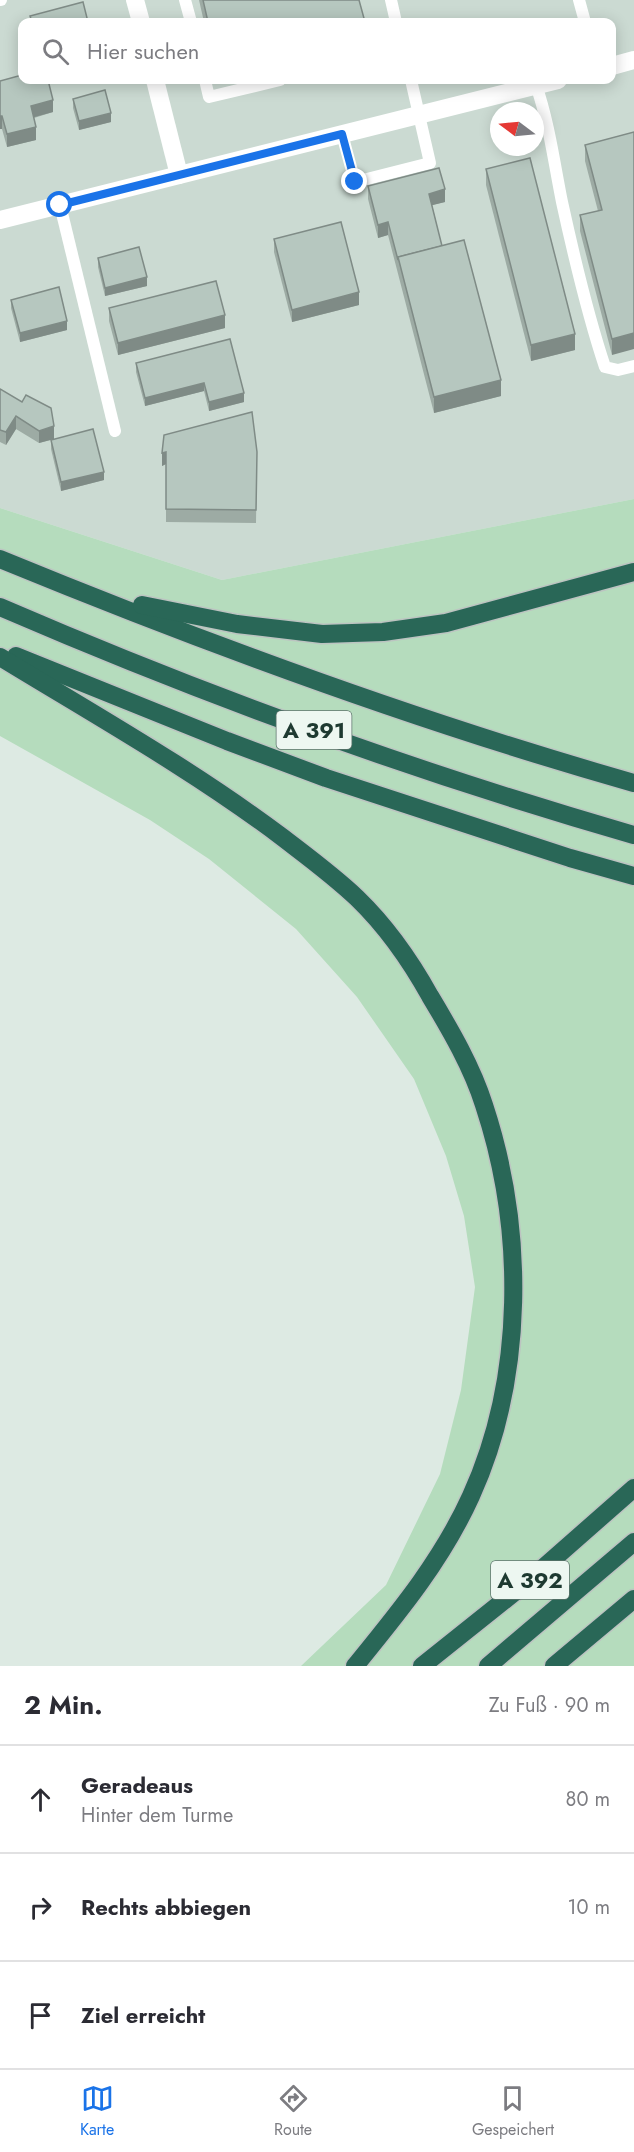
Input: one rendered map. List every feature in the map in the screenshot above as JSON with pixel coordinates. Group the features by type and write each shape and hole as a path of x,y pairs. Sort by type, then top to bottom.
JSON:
{"highway":[{"path":"0,559 286,671 524,752 634,783"},
{"path":"58,582 148,607 237,624 322,634 383,633 446,622 634,572"},
{"name":"A 391","path":"0,607 83,643 260,712 459,780 634,835"},
{"name":"A 391","path":"0,650 227,741 326,777 570,858 634,876"},
{"path":"0,657 236,803 326,870 359,899 390,933 418,975 465,1059 484,1105 507,1198 511,1239 512,1345 502,1399 486,1458 455,1528 415,1592 355,1666"},
{"name":"A 392","path":"422,1666 526,1583 634,1488"},
{"path":"488,1666 634,1542"},
{"path":"554,1666 634,1599"}],"street":[{"path":"135,0 140,18"},
{"path":"616,65 634,60"},
{"path":"156,84 179,175"},
{"path":"0,220 540,84"}],"lane":[{"path":"185,0 190,18"},
{"path":"391,0 395,18"},
{"path":"579,0 584,18"},
{"path":"206,84 209,97 263,84"},
{"path":"342,134 355,182 430,163 412,84"},
{"path":"536,85 546,113 562,202 605,367 618,370 634,366"},
{"path":"60,205 115,431"}],"shaded area":[{"path":"0,0 634,0 634,499 222,580 0,508"}],"green space":[{"path":"634,499 634,1666 301,1666 386,1585 440,1474 461,1390 475,1287 464,1216 446,1156 414,1079 357,997 296,929 209,859 150,820 0,736 0,508 222,580"}],"building":[{"path":"203,0 359,0 364,18 207,18"},
{"path":"83,2 87,18 31,18 30,16"},
{"path":"18,76 18,84 49,84 53,100 31,106 36,127 7,134 2,116 0,116 0,81"},
{"path":"105,90 111,113 79,121 73,99"},
{"path":"634,132 634,333 612,339 580,215 602,210 585,145"},
{"path":"530,158 575,334 531,345 486,169"},
{"path":"439,168 445,189 429,194 442,246 398,257 398,260 388,222 378,225 368,186"},
{"path":"341,222 359,292 292,310 274,239"},
{"path":"464,240 501,380 434,397 398,257"},
{"path":"139,247 147,277 105,288 98,258"},
{"path":"216,281 225,315 118,343 109,308"},
{"path":"59,287 67,321 20,333 11,300"},
{"path":"230,339 244,393 209,402 204,383 145,398 136,363"},
{"path":"0,389 22,402 26,395 51,408 54,426 39,431 16,416 6,432 0,430"},
{"path":"252,412 257,452 256,510 166,509 166,452 162,453 164,435"},
{"path":"93,429 104,472 61,482 51,440"}],"route":[{"path":"60,205 342,134 355,182"}]}
